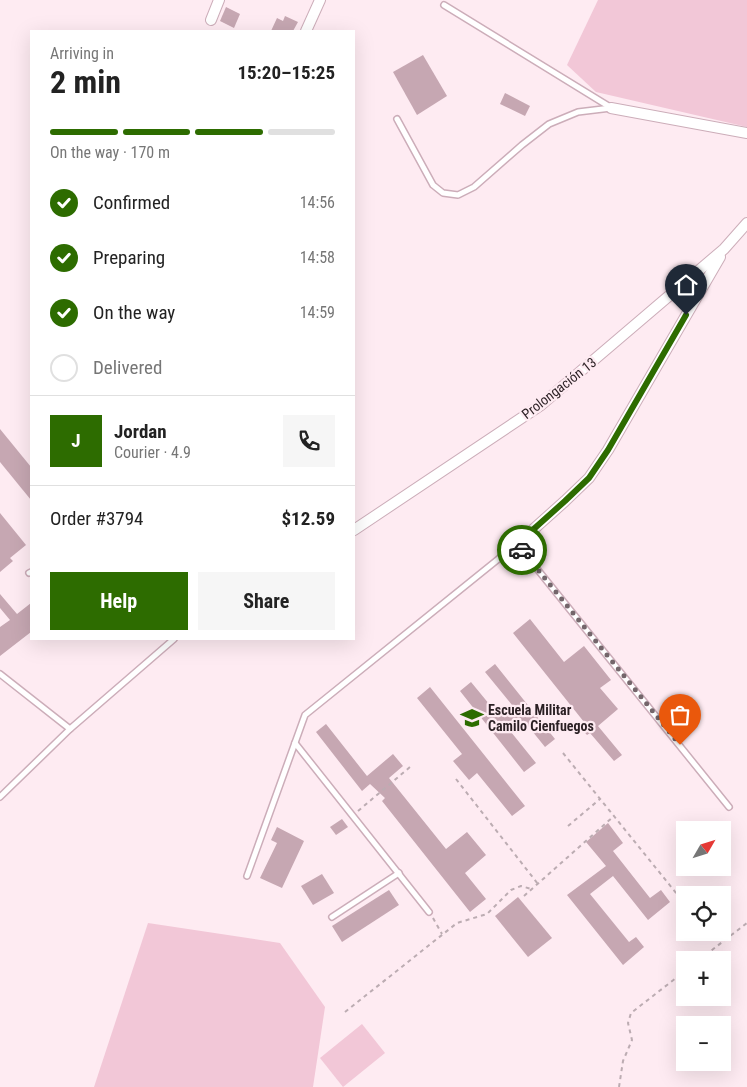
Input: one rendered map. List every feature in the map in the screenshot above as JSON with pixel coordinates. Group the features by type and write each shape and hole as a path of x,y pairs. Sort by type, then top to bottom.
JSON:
{"street":[{"path":"211,20 219,0"},
{"path":"306,30 320,0"},
{"path":"611,108 747,133"},
{"name":"Prolongación 13","path":"355,529 541,405 724,250 747,223"},
{"path":"517,544 589,478 608,450 724,250"}],"lane":[{"path":"444,5 611,108"},
{"path":"397,119 433,185 442,193 458,195 474,187 549,124 578,112 611,108"},
{"path":"247,876 305,715 517,544 730,807"},
{"path":"163,640 166,644"},
{"path":"0,797 70,729 172,640"},
{"path":"0,675 70,729"},
{"path":"295,743 429,912"},
{"path":"332,916 399,873"}],"path":[{"path":"563,753 676,893"},
{"path":"352,816 410,767"},
{"path":"456,779 538,884"},
{"path":"568,826 600,799"},
{"path":"524,896 614,816"},
{"path":"344,1012 457,923 487,914 511,890 521,886 531,890"},
{"path":"429,912 442,934"},
{"path":"711,951 747,923"},
{"path":"619,1087 623,1061 632,1040 628,1023 631,1013 676,978"}],"shaded area":[{"path":"598,0 747,0 747,127 596,92 567,65"},
{"path":"148,923 280,943 325,1007 313,1087 94,1087"},
{"path":"362,1024 385,1053 343,1087 320,1058"}],"building":[{"path":"226,7 240,14 234,28 220,21"},
{"path":"285,16 298,22 294,30 271,30 277,18 283,21"},
{"path":"423,55 447,96 417,115 393,72"},
{"path":"505,93 530,106 525,116 500,104"},
{"path":"0,429 30,466 30,499 0,462"},
{"path":"0,513 26,545 10,558 13,561 0,572"},
{"path":"0,594 17,614 30,604 30,633 0,656 0,627 10,620 0,608"},
{"path":"530,619 564,662 584,646 611,680 600,688 618,709 598,726 622,755 614,761 590,733 587,735 579,726 584,722 513,633"},
{"path":"495,664 555,739 545,747 524,721 511,732 536,763 524,772 460,691 471,682 499,716 512,705 485,672"},
{"path":"430,687 525,806 512,816 477,773 469,780 453,761 462,754 417,698"},
{"path":"326,724 367,776 393,754 403,766 389,778 446,849 467,832 486,855 465,873 486,899 470,912 382,801 385,798 370,784 362,791 316,732"},
{"path":"342,819 348,827 336,835 330,827"},
{"path":"608,823 623,843 613,851 650,898 661,890 670,902 648,920 613,876 590,894 629,942 636,937 644,947 623,965 567,895 606,866 586,842"},
{"path":"277,827 304,841 282,888 260,878 277,843 271,840"},
{"path":"322,874 334,893 313,905 301,886"},
{"path":"389,890 399,905 342,942 332,926"},
{"path":"518,897 552,938 528,957 495,916"}],"way so far":[{"path":"522,550 680,745"}],"place":[{"name":"Escuela Militar Camilo Cienfuegos","path":"472,718"}],"route":[{"path":"522,550 517,544 589,478 608,450 686,315"}]}
